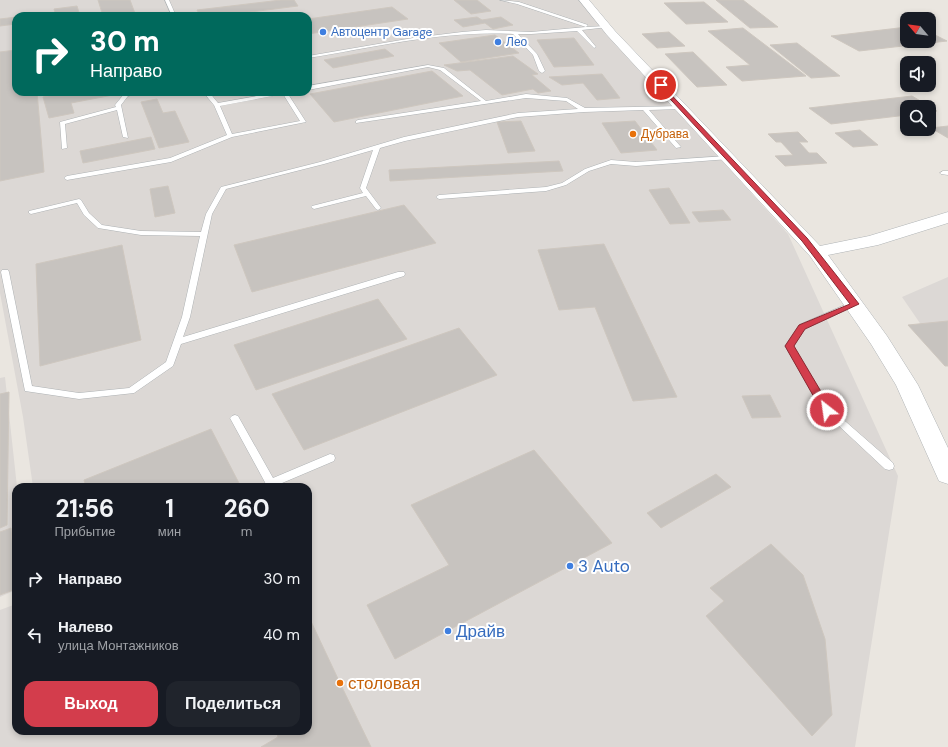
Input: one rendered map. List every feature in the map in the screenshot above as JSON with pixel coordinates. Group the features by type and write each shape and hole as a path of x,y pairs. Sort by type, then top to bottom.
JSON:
{"main road":[{"path":"584,0 599,27 681,107 816,252 855,304 907,385 948,474"},
{"path":"816,252 872,241 948,217"}],"lane":[{"path":"167,0 172,12"},
{"path":"502,0 518,3 599,27"},
{"path":"312,56 413,39 462,33 486,31 515,33 599,27"},
{"path":"578,28 594,47"},
{"path":"515,33 535,55 542,71"},
{"path":"312,87 428,66 442,69 486,103"},
{"path":"125,96 118,105 126,137"},
{"path":"209,96 217,105 230,136"},
{"path":"217,105 265,96"},
{"path":"67,178 171,160 230,136 303,122 288,96"},
{"path":"358,122 526,96 567,100 584,110"},
{"path":"5,272 28,389 79,396 131,391 170,364 186,317 210,214 223,188 404,139 518,114 681,107"},
{"path":"64,148 62,123 119,108"},
{"path":"645,109 678,146"},
{"path":"377,147 363,188 378,208"},
{"path":"439,197 546,189 564,184 587,170 611,162 636,164 727,158"},
{"path":"314,207 368,194"},
{"path":"31,212 79,201 86,214 100,227 141,233 205,234"},
{"path":"177,342 401,274"},
{"path":"855,304 802,327 790,346 827,410 889,466"},
{"path":"235,418 271,483"},
{"path":"276,483 330,458"}],"shaded area":[{"path":"0,0 579,0 788,234 898,476 855,747 0,747 0,610 12,606 12,735 312,735 312,483 32,483 23,417 0,293"},
{"path":"948,277 948,364 902,297"},
{"path":"5,377 17,483 12,483 12,592 0,597 0,378"}],"building":[{"path":"98,0 130,0 134,12 102,12"},
{"path":"281,0 294,0 298,6 251,12 198,12 197,10"},
{"path":"454,0 477,0 491,11 471,14"},
{"path":"716,0 743,0 778,27 750,28"},
{"path":"704,2 728,22 686,24 664,3"},
{"path":"77,6 79,12 55,12 54,9"},
{"path":"392,7 408,19 312,33 312,18"},
{"path":"477,17 482,20 501,17 513,25 493,29 485,23 463,27 454,20"},
{"path":"12,18 12,24 0,26 0,19"},
{"path":"743,28 806,76 742,81 726,67 750,65 708,31"},
{"path":"900,28 900,46 859,51 831,36"},
{"path":"669,32 685,46 657,48 642,34"},
{"path":"495,35 519,53 461,62 439,43"},
{"path":"936,36 947,41 936,42"},
{"path":"574,38 594,65 554,67 537,40"},
{"path":"797,43 840,76 811,78 770,45"},
{"path":"385,49 394,56 333,68 324,60"},
{"path":"12,50 12,96 37,96 44,172 0,181 0,52"},
{"path":"693,52 727,85 697,87 665,54"},
{"path":"513,56 538,74 532,75 551,91 538,93 533,89 502,95 470,70 457,71 444,65"},
{"path":"432,71 463,96 334,122 312,96 312,94"},
{"path":"602,74 620,98 597,100 583,83 562,85 549,77"},
{"path":"108,96 71,103 74,113 49,118 43,97"},
{"path":"912,96 919,100 900,100 900,116 831,124 809,108"},
{"path":"157,99 163,113 175,111 189,142 159,148 141,102"},
{"path":"521,121 535,151 508,153 497,122"},
{"path":"635,121 657,150 621,153 602,123"},
{"path":"948,126 948,138 936,131 936,127"},
{"path":"860,130 878,145 853,147 835,133"},
{"path":"798,132 808,142 799,142 809,153 817,153 827,163 785,166 775,156 793,155 781,142 776,142 768,134"},
{"path":"151,137 155,149 83,163 80,151"},
{"path":"559,161 563,171 390,181 389,170"},
{"path":"168,186 175,213 155,217 150,189"},
{"path":"669,188 690,223 670,224 649,190"},
{"path":"404,205 436,243 252,292 234,245"},
{"path":"723,210 731,220 699,222 692,212"},
{"path":"604,244 677,397 633,401 595,307 559,310 538,250"},
{"path":"122,245 141,340 40,366 36,264"},
{"path":"378,299 407,339 256,390 234,345"},
{"path":"948,321 948,366 945,366 908,325"},
{"path":"459,328 497,375 304,450 272,394"},
{"path":"9,392 7,525 0,528 0,394"},
{"path":"770,395 781,417 752,418 742,396"},
{"path":"211,429 239,483 85,483 84,480"},
{"path":"534,450 612,543 395,659 367,605 449,565 411,505"},
{"path":"716,474 731,487 661,528 647,513"},
{"path":"11,528 12,590 0,595 0,532"},
{"path":"771,544 803,575 825,639 832,715 812,736 706,616 724,601 710,588"},
{"path":"312,624 371,747 261,747 278,737 277,735 312,735"}],"place":[{"name":"Автоцентр Garage","path":"323,32"},
{"name":"Лео","path":"498,42"},
{"name":"Дубрава","path":"633,134"},
{"name":"3 Auto","path":"570,566"},
{"name":"Драйв","path":"448,631"},
{"name":"столовая","path":"340,683"}],"route":[{"path":"661,85 748,180 805,239 855,304 802,327 790,346 827,410"}]}
